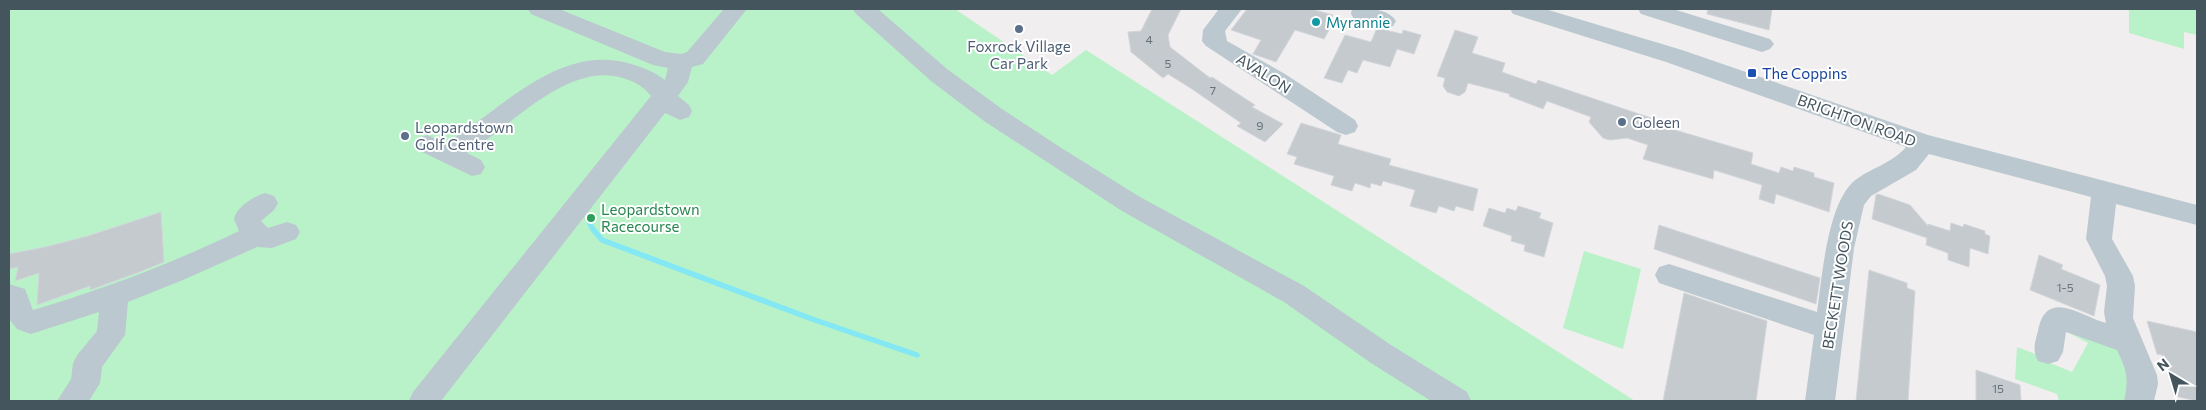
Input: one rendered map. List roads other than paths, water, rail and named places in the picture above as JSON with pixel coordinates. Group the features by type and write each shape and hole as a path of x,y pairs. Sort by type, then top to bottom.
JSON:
{"street":[{"path":"539,9 661,59 681,62 695,58 736,9"},
{"path":"864,9 940,75 993,115 1054,156 1131,204 1294,294 1382,354 1456,401"},
{"name":"AVALON","path":"1231,9 1214,30 1214,41 1219,46 1284,76 1346,126"},
{"path":"1363,9 1362,14 1385,21"},
{"name":"BRIGHTON ROAD","path":"1522,9 1674,56 1923,143 2197,215"},
{"path":"1649,9 1762,44"},
{"path":"1674,56 1688,20"},
{"path":"424,401 672,104 681,62"},
{"path":"472,167 437,149 565,75 578,70 592,67 611,67 638,74 654,84 672,104"},
{"name":"BECKETT WOODS","path":"1820,401 1840,248 1852,202 1862,189 1907,163 1923,143"},
{"path":"2105,190 2099,238 2101,246 2120,277 2122,288 2118,316 2127,342 2140,369 2143,382 2139,401"},
{"path":"265,203 247,217 246,220 256,235 268,240 287,232"},
{"path":"9,295 15,297 20,317 31,322 83,307 115,295 176,271 256,235"},
{"path":"1669,274 1829,328"},
{"path":"72,401 85,383 88,363 111,335 115,295"},
{"path":"2048,352 2053,325 2060,317 2098,333 2127,342"}],"waterway":[{"path":"588,219 592,228 602,240 812,319 917,355"}],"place":[{"name":"Myrannie","path":"1316,22"},
{"name":"Foxrock Village Car Park","path":"1019,29"},
{"name":"The Coppins","path":"1752,73"},
{"name":"Goleen","path":"1622,122"},
{"name":"Leopardstown Golf Centre","path":"405,136"},
{"name":"Leopardstown Racecourse","path":"591,218"}]}
